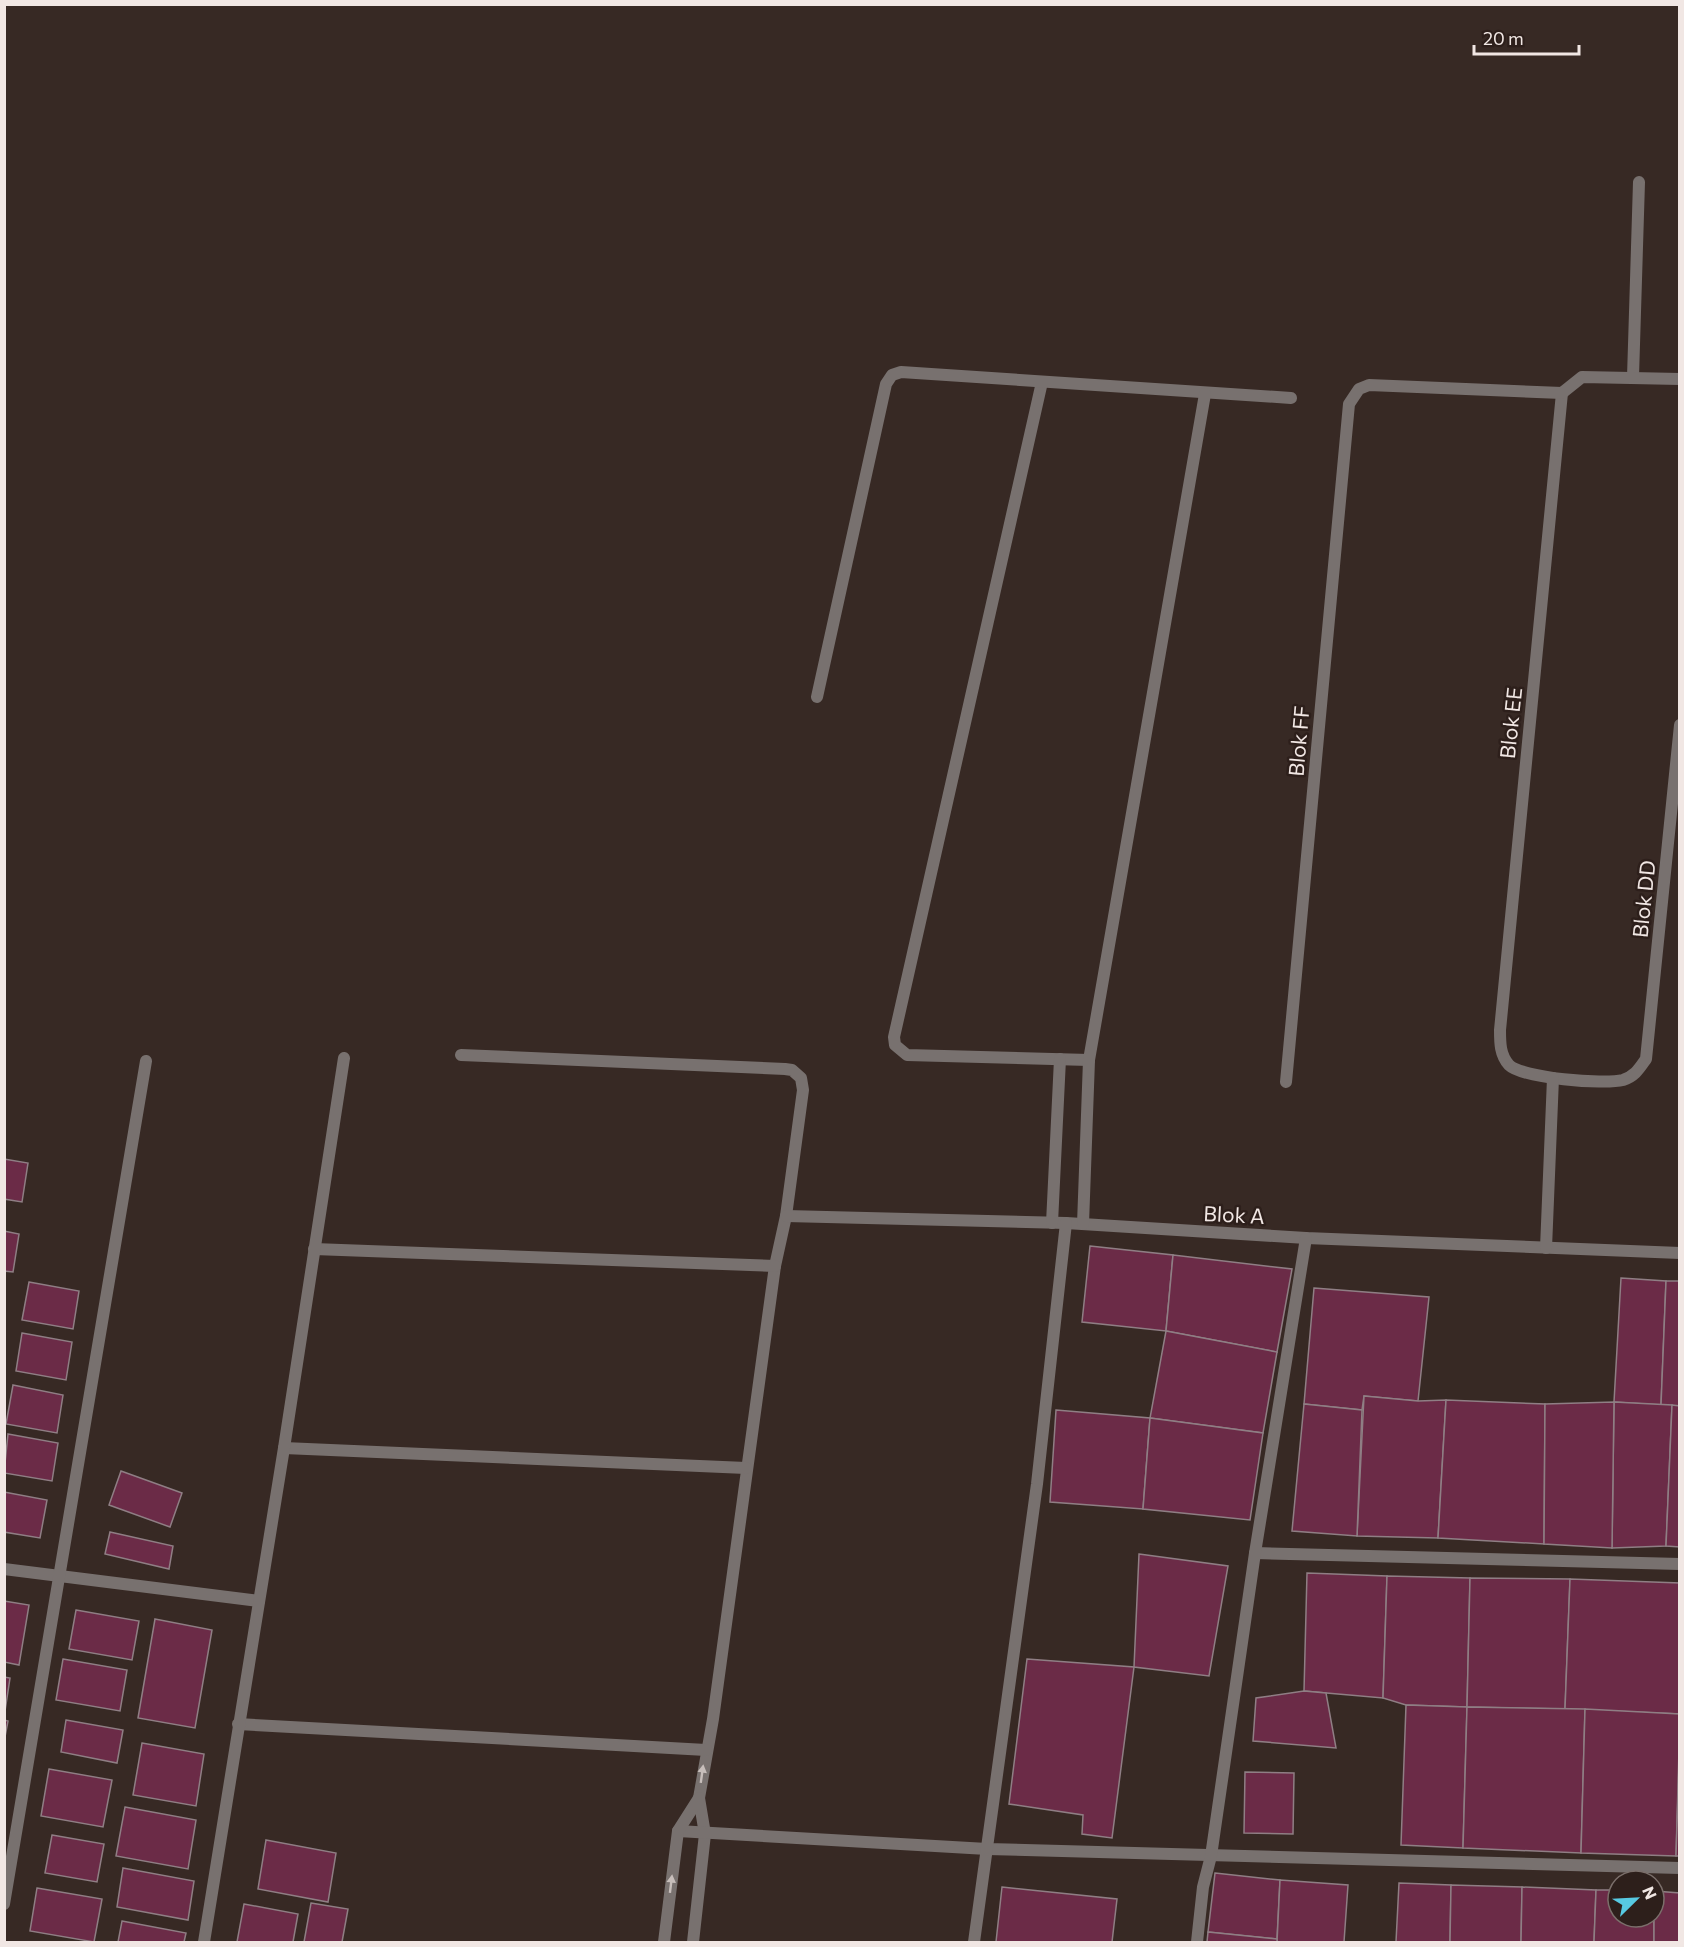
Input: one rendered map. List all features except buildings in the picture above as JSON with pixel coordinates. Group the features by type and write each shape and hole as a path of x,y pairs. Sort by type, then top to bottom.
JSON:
{"street":[{"path":"1633,377 1639,182"},
{"path":"817,698 889,379 901,372 1290,398"},
{"path":"1562,393 1582,377 1680,379"},
{"path":"1042,382 894,1037 896,1045 907,1054 1089,1060"},
{"name":"Blok FF","path":"1287,1082 1349,404 1359,389 1369,384 1562,393"},
{"name":"Blok EE","path":"1553,1078 1517,1071 1503,1056 1500,1030 1562,393"},
{"path":"1083,1224 1089,1060 1205,394"},
{"name":"Blok DD","path":"1553,1078 1610,1082 1636,1074 1646,1059 1680,725"},
{"path":"461,1055 792,1070 801,1078 802,1090 786,1216 776,1266 746,1468 713,1719 699,1798 705,1834 693,1942"},
{"path":"204,1942 344,1058"},
{"path":"1052,1223 1060,1059"},
{"path":"4,1904 146,1061"},
{"path":"1545,1248 1553,1078"},
{"name":"Blok A","path":"786,1216 1066,1223 1306,1238 1680,1253"},
{"path":"974,1942 1037,1484 1066,1223"},
{"path":"1197,1942 1203,1887 1211,1856 1306,1238"},
{"path":"314,1249 776,1266"},
{"path":"284,1448 746,1468"},
{"path":"1256,1553 1680,1564"},
{"path":"4,1569 259,1601"},
{"path":"238,1724 706,1750"},
{"path":"664,1942 678,1831 699,1798"},
{"path":"678,1831 987,1849 1680,1868"}]}
